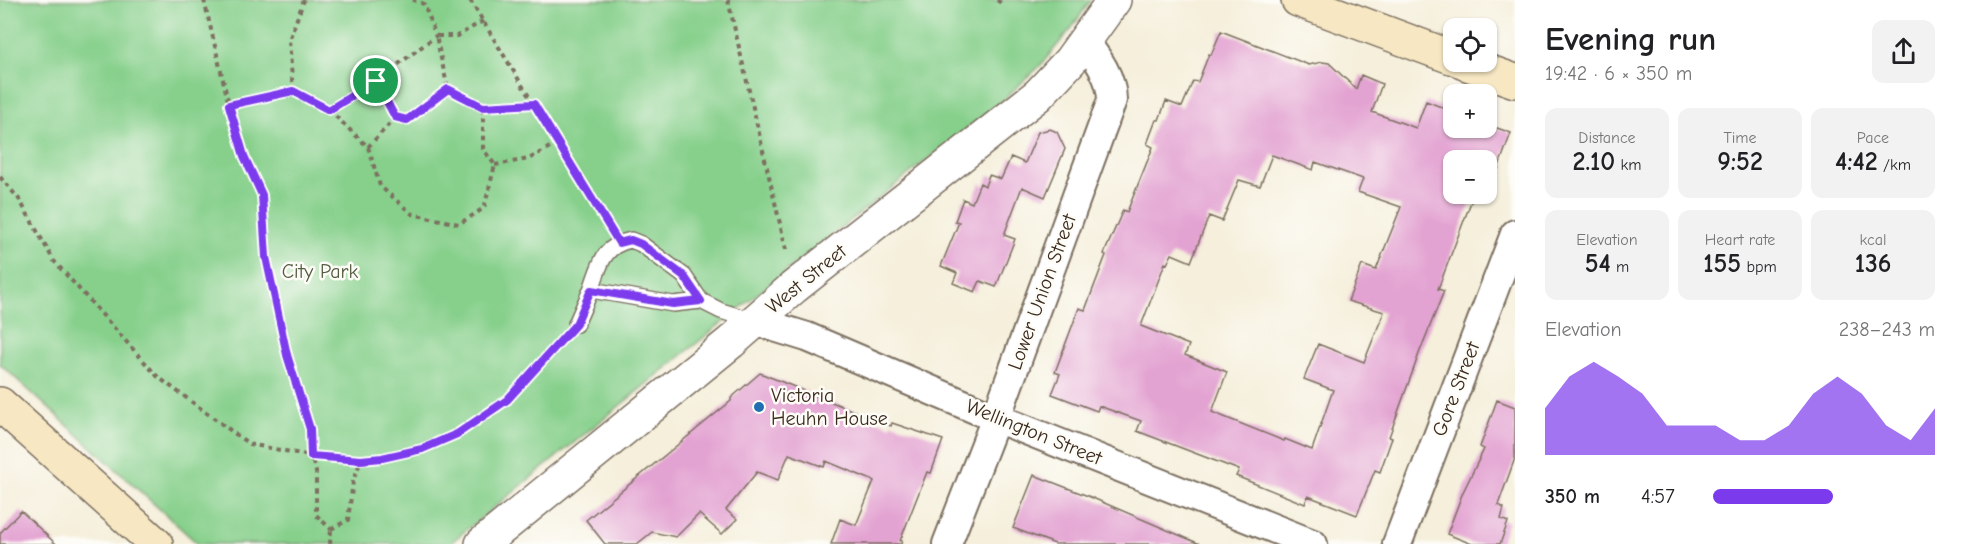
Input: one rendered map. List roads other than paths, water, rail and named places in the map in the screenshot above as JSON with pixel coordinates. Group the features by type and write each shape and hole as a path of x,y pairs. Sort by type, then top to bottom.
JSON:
{"main road":[{"path":"1298,0 1443,54"},
{"path":"1490,72 1515,81"},
{"path":"5,418 156,544"}],"street":[{"name":"West Street","path":"493,539 794,287 1031,100 1056,77 1085,42 1114,0"},
{"name":"Lower Union Street","path":"947,544 996,418 1112,100 1112,93 1101,63 1085,42"},
{"name":"Gore Street","path":"1397,544 1515,234"},
{"name":"Wellington Street","path":"755,321 807,337 996,418 1313,544"}],"lane":[{"path":"576,324 603,258 610,248 631,240 641,244 684,276 701,301 721,311 755,321"},
{"path":"591,290 673,304 701,301"}],"place":[{"name":"Victoria Heuhn House","path":"759,407"}],"park label":[{"name":"City Park","path":"320,271"}]}
